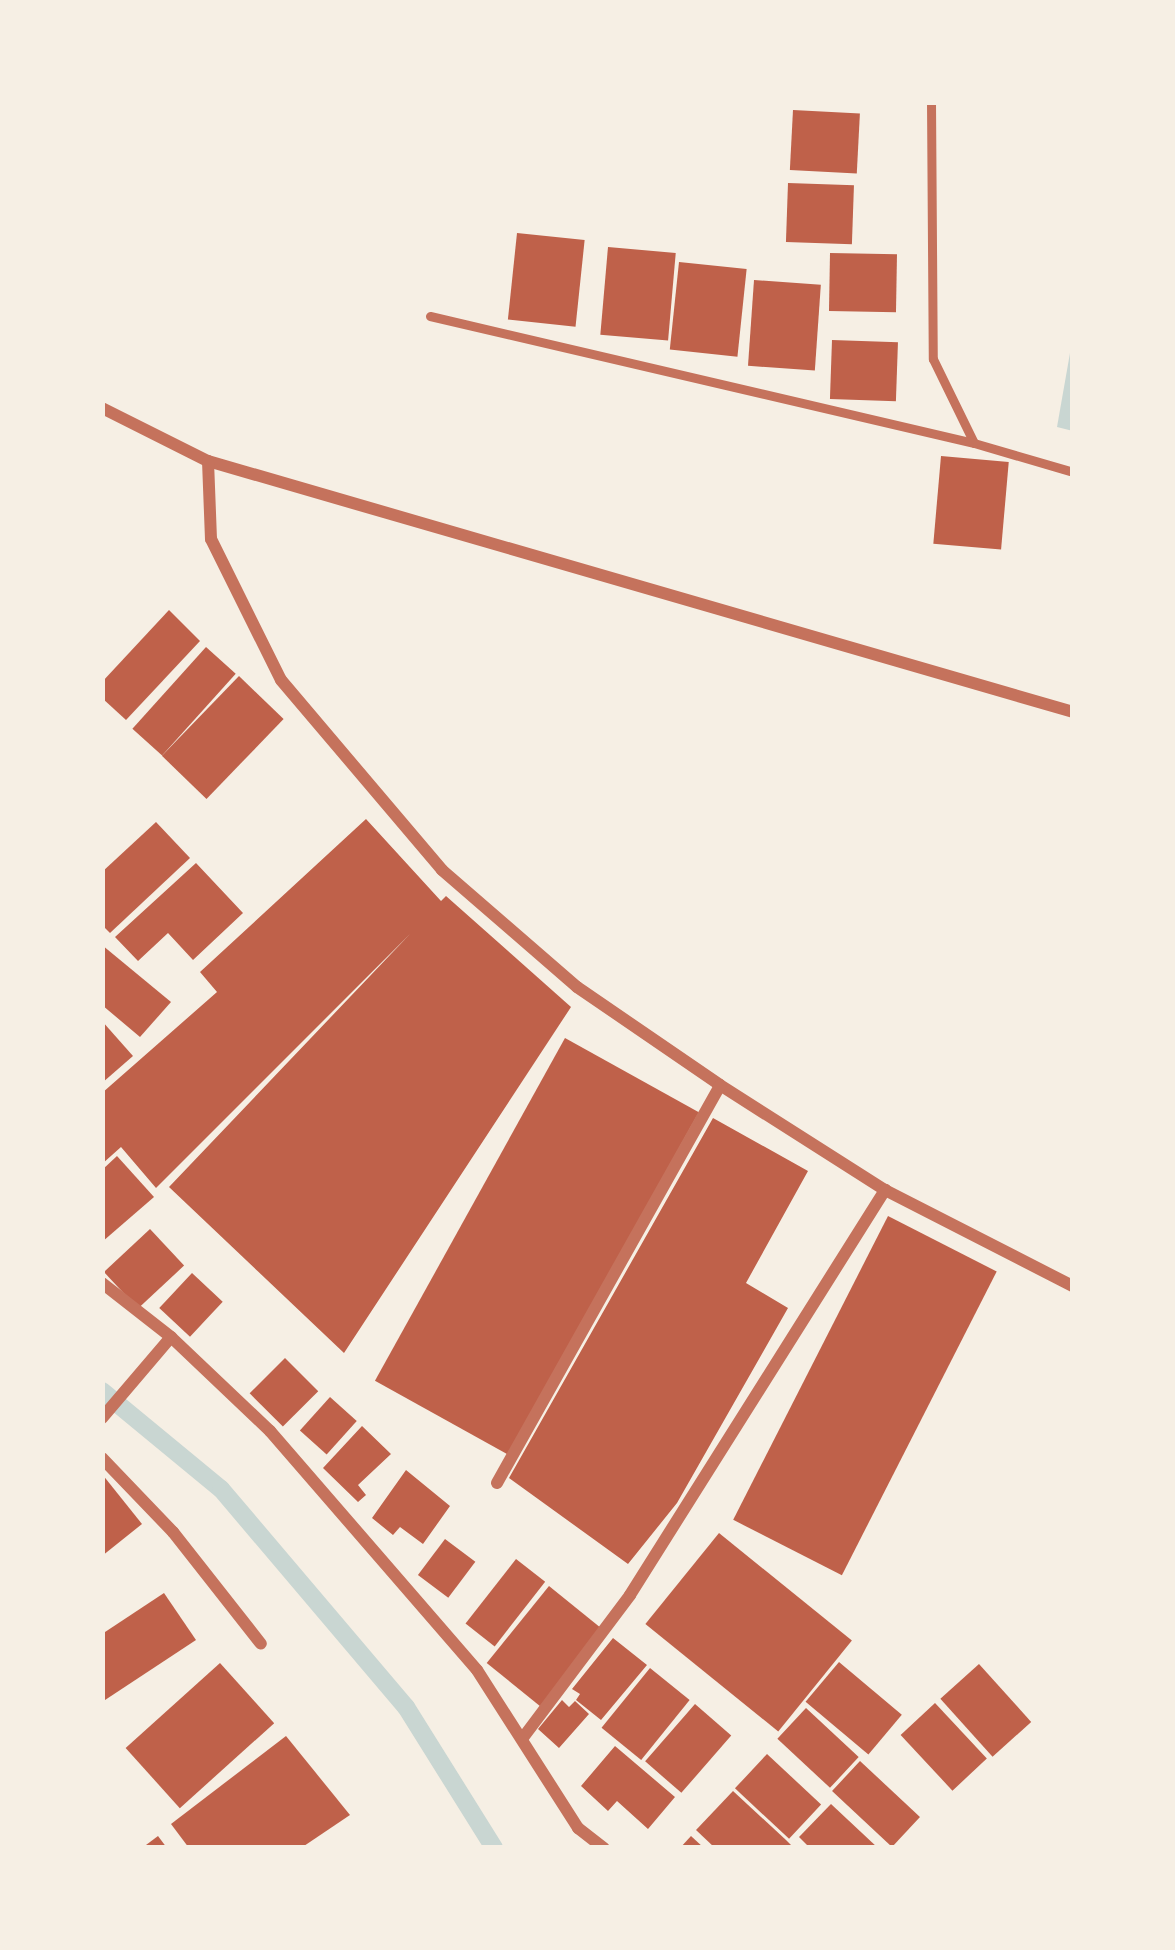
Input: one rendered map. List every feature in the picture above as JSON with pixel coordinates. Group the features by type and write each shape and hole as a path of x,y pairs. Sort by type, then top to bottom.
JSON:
{"street":[{"path":"102,408 208,461 1073,712"},
{"path":"208,461 211,539 281,680 442,870 577,987 720,1085 885,1190 1073,1286"},
{"path":"497,1483 720,1085"},
{"path":"522,1739 630,1595 885,1190"},
{"path":"102,1283 171,1337 299,1466 477,1670 578,1828 604,1848"},
{"path":"102,1418 171,1337"},
{"path":"102,1458 173,1532 261,1644"}],"lane":[{"path":"932,102 933,359 974,443"},
{"path":"430,316 974,443 1073,472"}],"shaded area":[{"path":"1073,336 1073,431 1057,427"}],"building":[{"path":"793,110 860,114 857,173 790,170"},
{"path":"788,183 854,185 852,244 786,242"},
{"path":"517,233 585,240 576,327 508,320"},
{"path":"608,247 676,253 668,341 600,335"},
{"path":"830,253 897,254 896,312 829,311"},
{"path":"679,262 747,269 737,357 670,350"},
{"path":"754,280 821,285 815,370 748,366"},
{"path":"832,340 898,342 896,401 830,399"},
{"path":"941,456 1009,462 1001,550 933,544"},
{"path":"169,610 200,641 126,720 102,698 102,682"},
{"path":"206,647 236,674 162,756 132,729"},
{"path":"239,676 284,719 206,799 162,756"},
{"path":"366,819 441,901 446,896 571,1007 344,1353 169,1187 410,934 156,1188 121,1147 102,1164 102,1093 217,992 200,972"},
{"path":"156,822 190,858 110,933 102,925 102,872"},
{"path":"196,863 243,913 193,960 168,933 138,961 115,937"},
{"path":"102,945 171,1002 140,1037 102,1005"},
{"path":"102,1021 133,1056 102,1083"},
{"path":"565,1038 699,1112 509,1455 375,1381"},
{"path":"713,1118 808,1171 746,1283 788,1308 677,1503 628,1564 509,1478"},
{"path":"117,1156 154,1197 102,1242 102,1170"},
{"path":"888,1216 997,1271 842,1575 733,1520"},
{"path":"150,1229 184,1266 138,1309 104,1272"},
{"path":"192,1273 223,1302 190,1337 159,1308"},
{"path":"285,1358 318,1391 283,1427 250,1393"},
{"path":"330,1397 357,1421 327,1455 300,1430"},
{"path":"362,1426 391,1454 358,1485 366,1495 358,1502 323,1468"},
{"path":"406,1470 450,1506 423,1544 400,1527 393,1535 372,1518"},
{"path":"102,1474 142,1524 102,1556"},
{"path":"719,1533 852,1641 778,1732 645,1624"},
{"path":"445,1539 475,1562 448,1598 418,1575"},
{"path":"516,1559 545,1582 495,1646 466,1624"},
{"path":"549,1586 603,1630 541,1707 487,1663"},
{"path":"164,1593 196,1640 102,1702 102,1634"},
{"path":"613,1638 647,1665 601,1720 576,1700 580,1694 572,1689"},
{"path":"839,1662 902,1715 868,1755 806,1702"},
{"path":"220,1663 274,1723 180,1808 126,1748"},
{"path":"979,1664 1031,1722 993,1757 940,1699"},
{"path":"650,1668 690,1700 641,1760 602,1728"},
{"path":"562,1700 569,1707 575,1701 589,1714 559,1748 538,1729"},
{"path":"935,1703 987,1759 952,1791 901,1735"},
{"path":"695,1704 731,1735 681,1793 645,1761"},
{"path":"806,1708 859,1757 830,1788 777,1739"},
{"path":"286,1736 350,1815 301,1848 189,1848 171,1824"},
{"path":"615,1746 675,1797 648,1829 617,1801 608,1811 581,1786"},
{"path":"767,1754 821,1804 789,1839 735,1788"},
{"path":"860,1761 920,1817 892,1847 832,1791"},
{"path":"733,1791 794,1848 715,1848 696,1830"},
{"path":"831,1804 878,1848 810,1848 799,1837"},
{"path":"158,1836 167,1848 142,1848"},
{"path":"691,1836 704,1848 680,1848"}],"waterway":[{"path":"102,1391 221,1489 406,1707 494,1848"}]}
